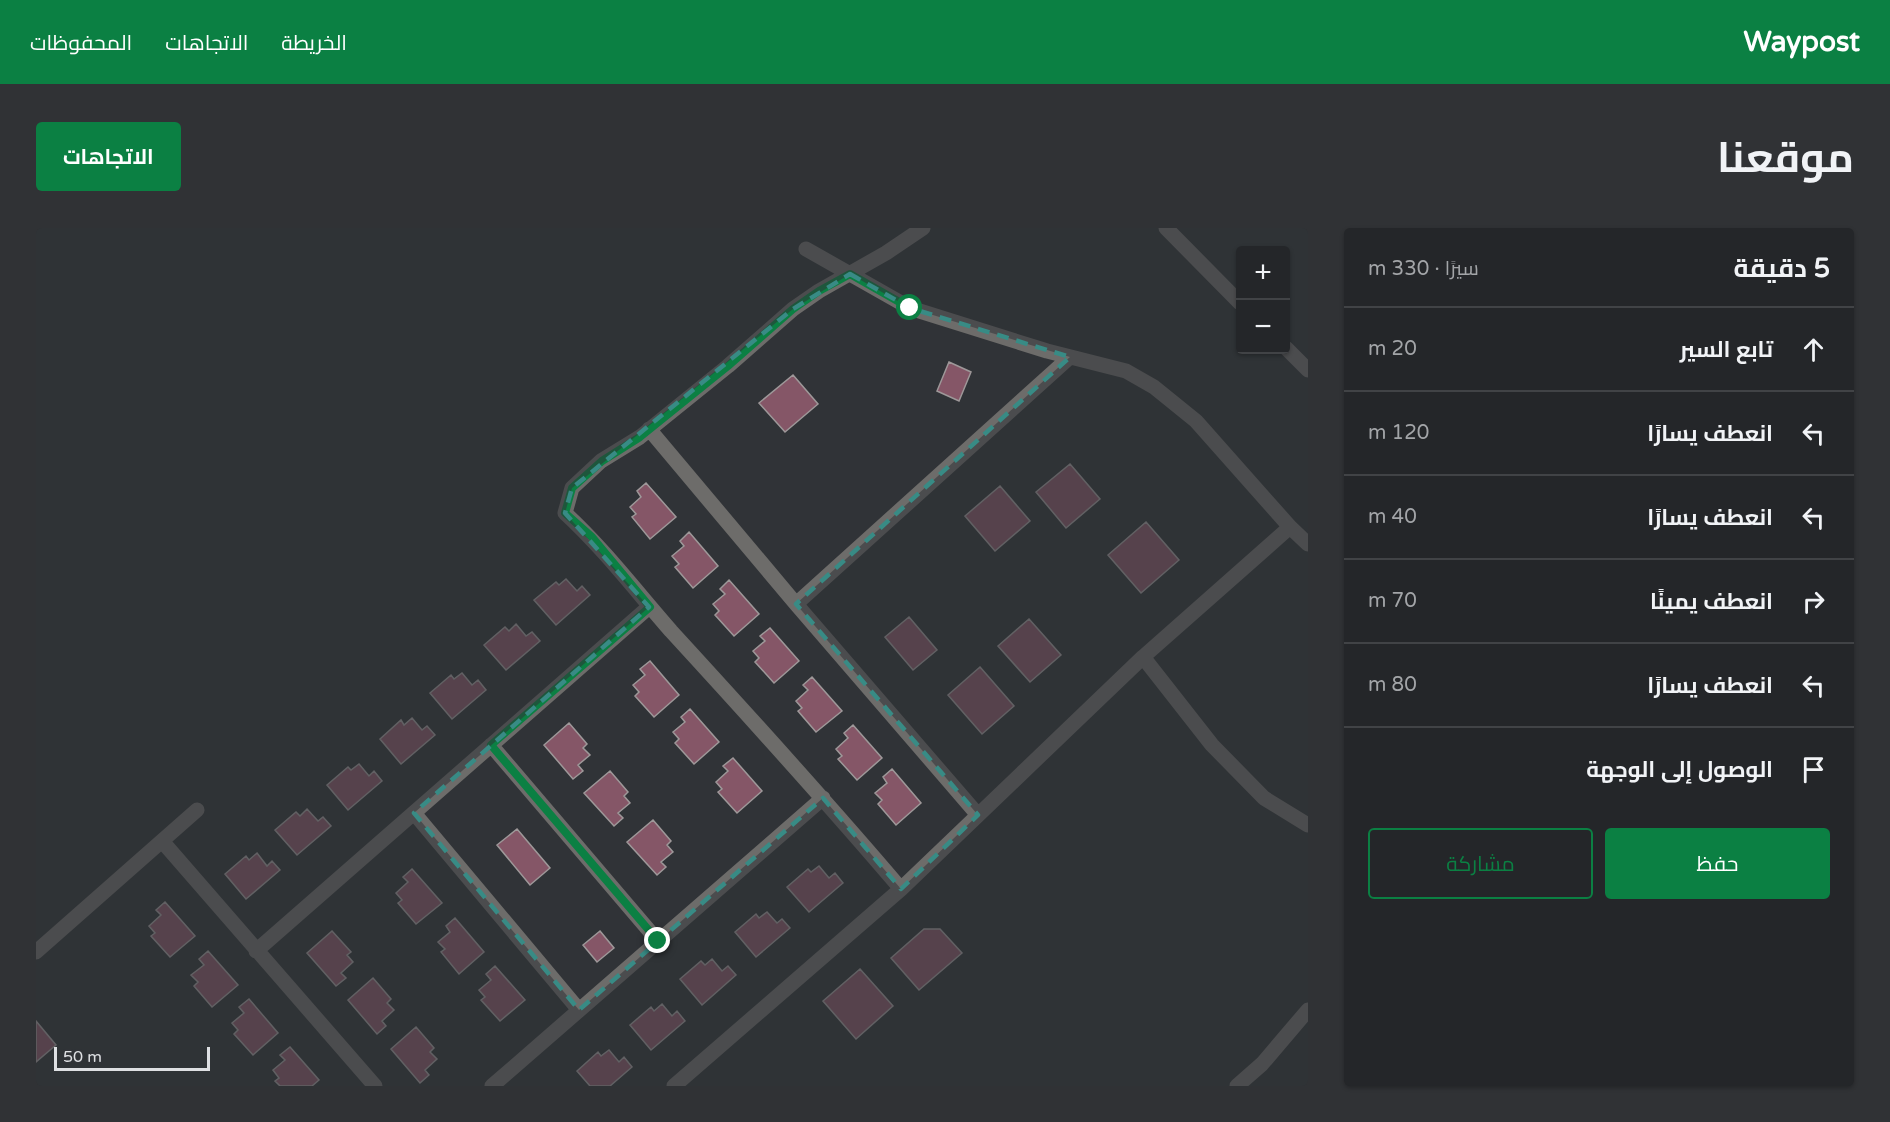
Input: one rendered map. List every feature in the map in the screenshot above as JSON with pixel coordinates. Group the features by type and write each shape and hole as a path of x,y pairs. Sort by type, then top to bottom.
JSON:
{"street":[{"path":"901,888 650,607 592,537 565,513 572,488 602,461 650,429 728,366 793,309 923,228"},
{"path":"1166,228 1237,300"},
{"path":"806,249 910,308 1070,357 1125,371 1154,387 1196,421 1290,527 1308,544"},
{"path":"1290,352 1308,370"},
{"path":"796,604 1070,357"},
{"path":"650,429 796,604 978,815"},
{"path":"674,1086 901,888 1143,657 1290,527"},
{"path":"256,951 650,607"},
{"path":"1143,657 1212,745 1264,798 1308,825"},
{"path":"491,745 658,941"},
{"path":"492,1086 823,798"},
{"path":"36,952 197,810"},
{"path":"414,813 579,1010"},
{"path":"162,841 375,1086"},
{"path":"1237,1086 1262,1064 1308,1010"}],"highlighted area":[{"path":"850,274 910,308 1070,357 796,604 978,815 901,889 823,798 579,1010 414,813 649,607 565,513 572,488 793,309"}],"building":[{"path":"949,362 971,372 959,401 937,391"},
{"path":"793,375 818,404 785,432 759,403"},
{"path":"1070,464 1100,499 1066,528 1036,492"},
{"path":"646,483 676,517 650,539 632,517 636,514 630,507 641,497 637,491"},
{"path":"1000,486 1030,521 995,551 965,516"},
{"path":"1146,522 1179,560 1141,593 1108,555"},
{"path":"689,532 718,566 693,588 675,567 679,564 672,556 684,546 680,541"},
{"path":"566,579 577,591 582,586 590,595 556,625 534,600 556,582 559,585"},
{"path":"729,580 759,614 734,636 715,615 719,611 713,604 725,594 720,589"},
{"path":"909,617 937,650 913,670 885,637"},
{"path":"1029,619 1061,655 1030,682 998,646"},
{"path":"516,624 526,636 532,632 540,641 506,670 484,645 505,627 509,631"},
{"path":"770,628 799,661 774,683 755,662 759,658 753,651 765,641 760,636"},
{"path":"650,661 679,695 654,717 635,696 639,692 633,685 645,675 640,669"},
{"path":"980,667 1014,706 982,734 948,695"},
{"path":"462,673 472,685 478,680 486,690 452,719 430,693 451,675 454,679"},
{"path":"812,677 842,711 816,732 798,711 802,708 796,701 808,690 803,685"},
{"path":"690,709 719,742 694,764 675,743 679,739 673,732 685,722 681,717"},
{"path":"412,718 422,730 427,726 435,735 401,764 380,739 401,720 404,725"},
{"path":"569,723 587,744 583,748 590,755 578,765 583,771 573,779 544,745"},
{"path":"853,725 882,758 857,780 838,759 842,756 836,749 848,738 844,733"},
{"path":"733,758 762,791 737,813 718,792 722,789 716,782 728,771 723,766"},
{"path":"359,764 369,776 374,771 382,781 348,810 327,785 348,767 351,770"},
{"path":"892,769 921,803 896,825 878,804 882,800 875,793 887,783 883,777"},
{"path":"610,771 628,792 624,796 630,803 618,813 623,818 614,826 584,793"},
{"path":"307,809 318,821 323,817 331,826 297,855 275,830 296,812 300,816"},
{"path":"653,820 671,841 667,845 673,852 661,862 666,867 657,875 627,842"},
{"path":"517,829 550,868 530,885 497,845"},
{"path":"257,853 267,866 272,861 280,870 246,899 225,874 246,856 249,860"},
{"path":"819,866 829,878 835,873 843,883 809,912 787,887 808,869 811,872"},
{"path":"412,869 442,903 416,924 398,903 402,900 396,893 408,882 403,877"},
{"path":"165,902 195,936 170,957 151,936 155,933 149,926 161,915 156,910"},
{"path":"767,912 777,923 782,919 790,928 756,957 735,932 756,914 759,918"},
{"path":"455,918 484,952 459,974 441,952 445,949 438,942 450,932 446,926"},
{"path":"924,929 940,929 962,953 919,990 891,958"},
{"path":"332,931 351,952 347,955 353,962 341,973 346,978 336,986 307,953"},
{"path":"600,931 614,948 597,962 583,945"},
{"path":"208,951 238,985 212,1007 194,986 198,982 191,975 204,965 199,959"},
{"path":"712,959 722,971 728,966 736,975 702,1005 680,979 701,961 705,965"},
{"path":"495,966 525,1000 500,1021 481,1000 485,997 479,990 491,980 486,974"},
{"path":"860,969 893,1006 856,1039 823,1001"},
{"path":"373,978 391,999 387,1003 394,1010 382,1021 386,1026 377,1034 348,1000"},
{"path":"249,999 278,1033 253,1055 234,1034 238,1030 232,1023 244,1013 239,1007"},
{"path":"662,1004 672,1016 677,1011 685,1021 651,1050 630,1025 651,1007 654,1011"},
{"path":"36,1021 56,1045 36,1062"},
{"path":"416,1027 434,1048 430,1052 437,1059 425,1070 429,1075 420,1083 391,1049"},
{"path":"290,1047 319,1080 312,1086 280,1086 275,1081 279,1078 273,1070 285,1060 280,1055"},
{"path":"609,1050 619,1062 624,1057 632,1067 610,1086 590,1086 577,1071 598,1052 601,1056"}],"route":[{"path":"658,941 491,745 650,607 592,537 565,513 572,488 602,461 640,437 728,366 793,309 850,274 910,308"}]}
